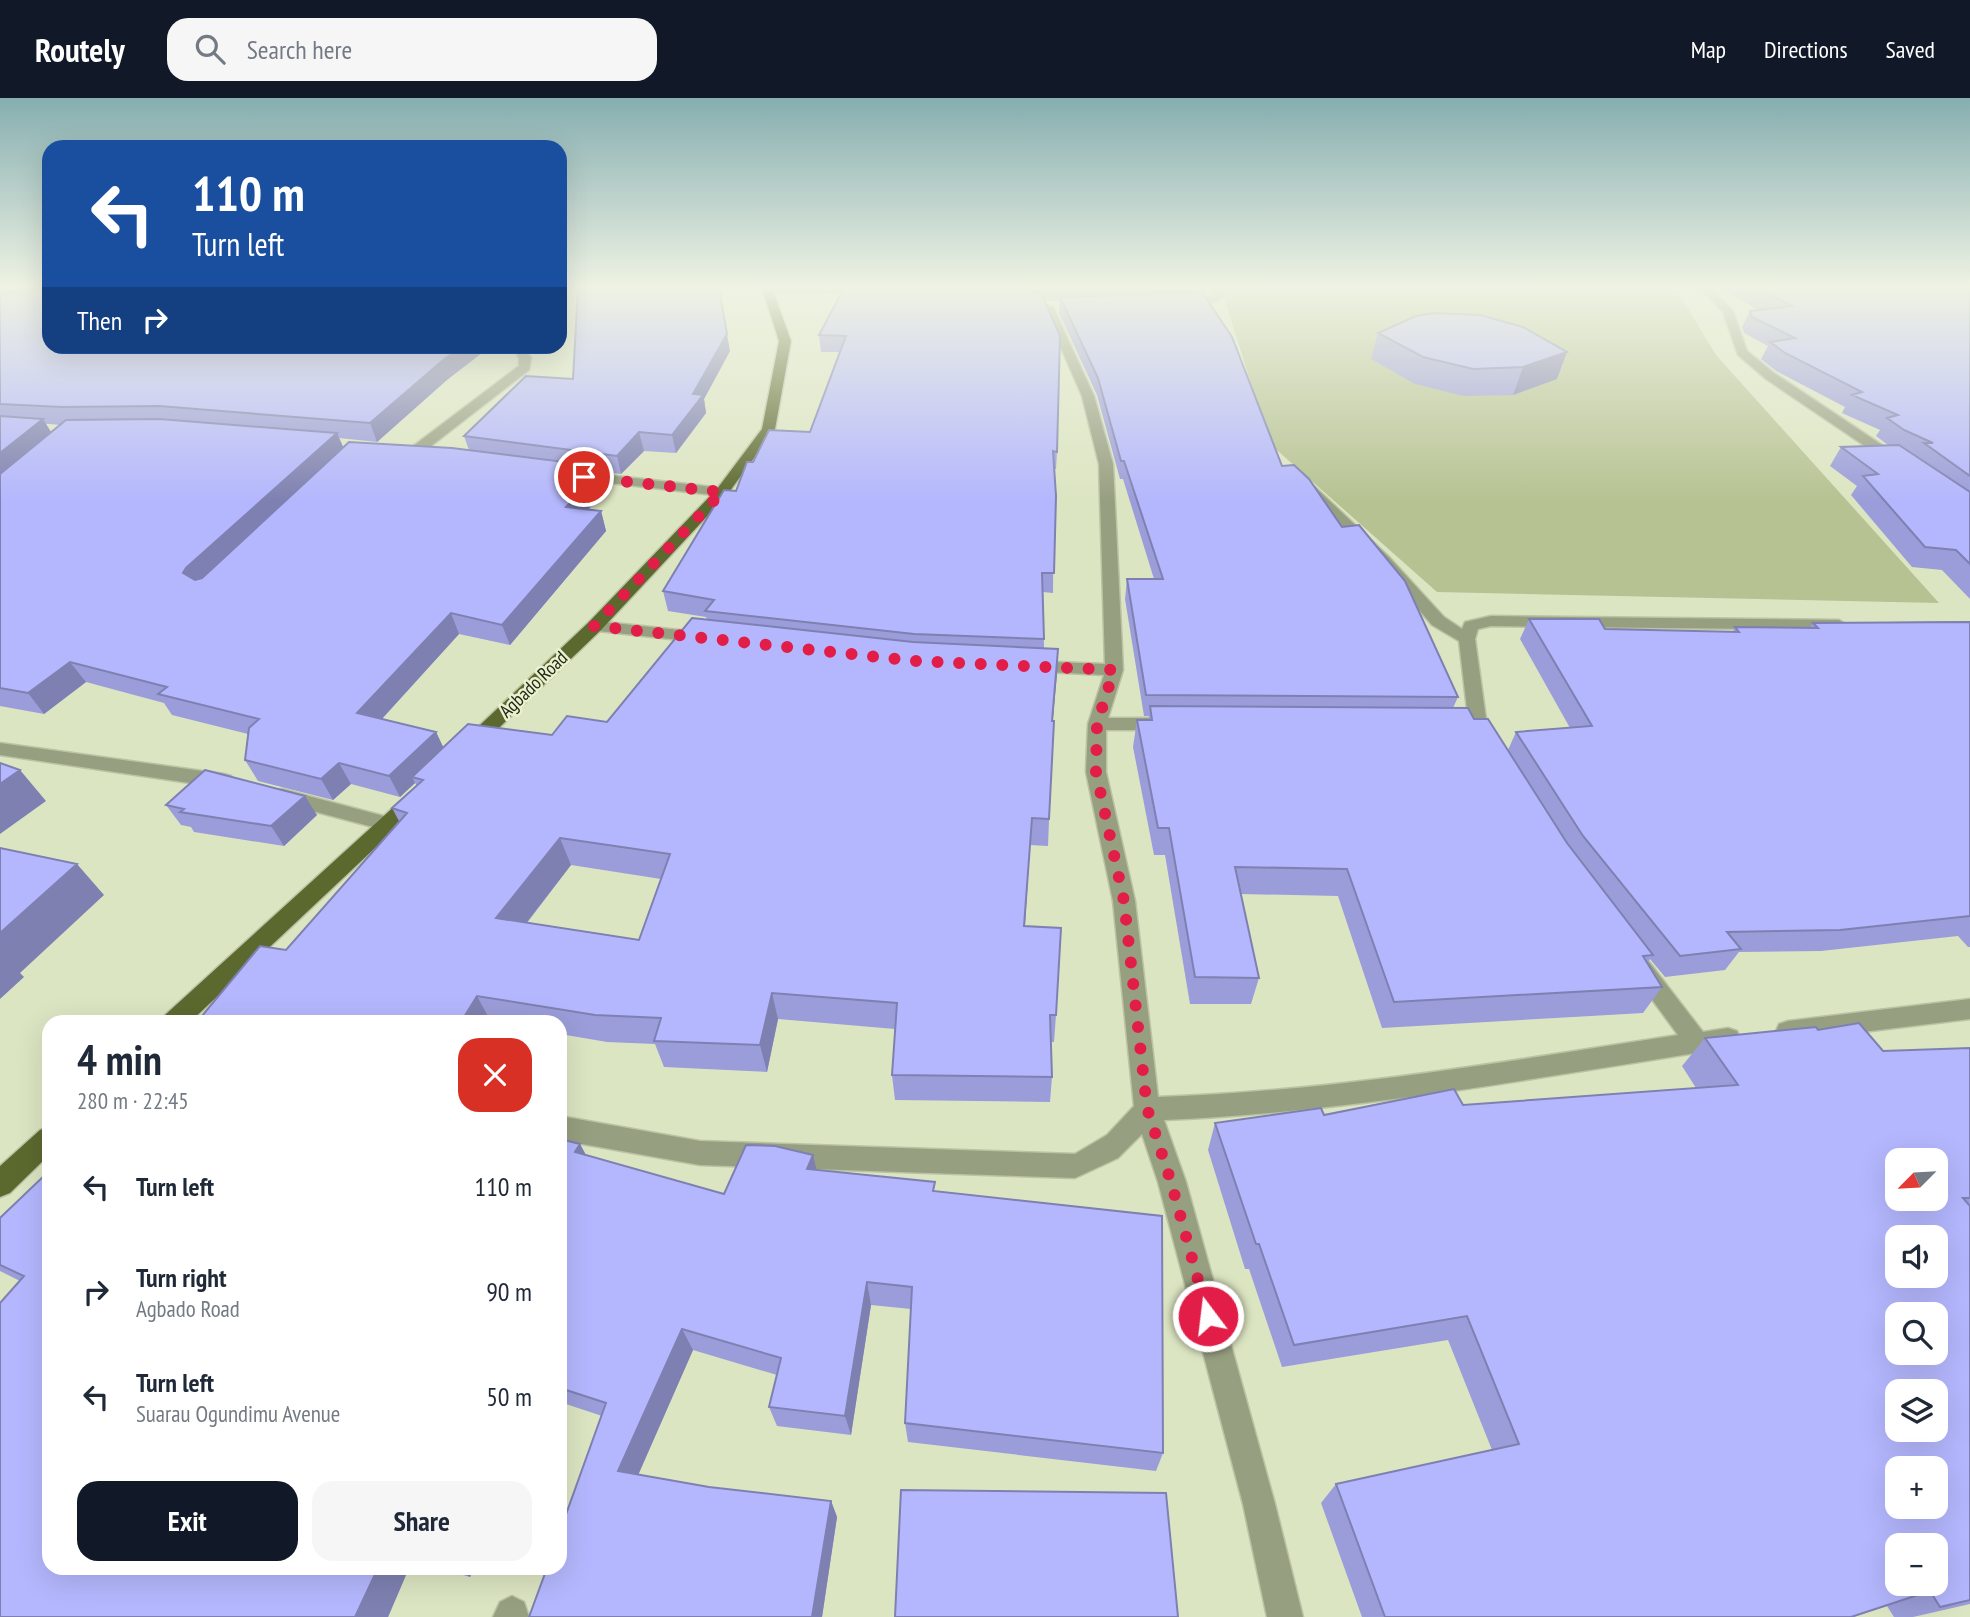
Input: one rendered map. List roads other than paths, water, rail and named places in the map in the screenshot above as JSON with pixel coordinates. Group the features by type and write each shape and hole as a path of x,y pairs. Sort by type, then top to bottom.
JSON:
{"main road":[{"name":"Agbado Road","path":"457,758 594,626 722,492 768,429 782,359"},
{"path":"182,1015 428,786"},
{"path":"0,1184 42,1145"}],"street":[{"path":"439,457 407,452 526,366 525,359"},
{"path":"1074,359 1107,464 1114,670 1097,724 1096,772 1124,901 1147,1108 1171,1182 1244,1450 1285,1617"},
{"path":"1749,359 1770,376 1854,430 1907,469"},
{"path":"570,475 722,492"},
{"path":"1298,480 1384,560 1438,621 1467,639"},
{"path":"1499,761 1471,726 1467,639 1471,626 1491,621 1861,626"},
{"path":"594,626 728,640"},
{"path":"1008,665 1114,670"},
{"path":"1097,724 1179,724"},
{"path":"0,749 218,779 388,824"},
{"path":"1630,953 1697,1042"},
{"path":"567,1129 700,1153 1075,1166 1105,1155 1120,1142 1147,1108 1253,1105 1383,1091 1697,1042 1970,1009"}]}
